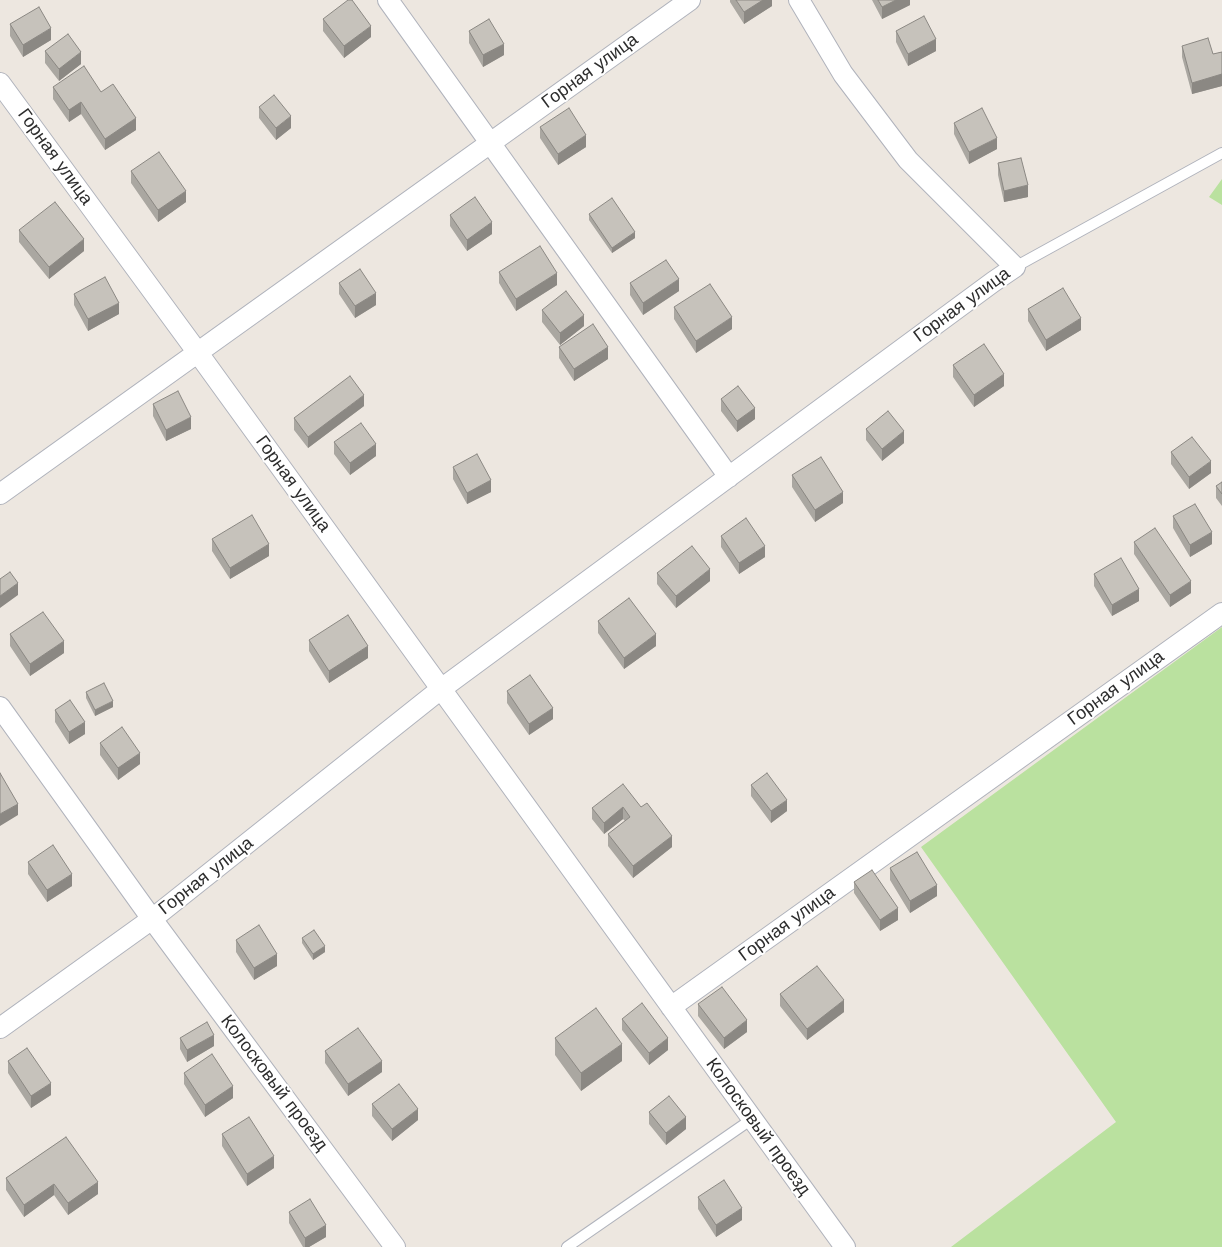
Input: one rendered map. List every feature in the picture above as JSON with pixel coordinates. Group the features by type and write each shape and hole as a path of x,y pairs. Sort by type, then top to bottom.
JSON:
{"street":[{"path":"388,0 729,476"},
{"name":"Горная улица","path":"0,494 690,0"},
{"name":"Горная улица","path":"0,707 152,918 441,689 1015,267 908,160 843,74 799,0"},
{"name":"Горная улица","path":"0,83 198,353 671,1007 1222,613"},
{"path":"0,1028 152,918"},
{"name":"Колосковый проезд","path":"152,918 395,1247"},
{"name":"Колосковый проезд","path":"671,1007 845,1247"}],"lane":[{"path":"1015,267 1222,154"},
{"path":"567,1247 752,1119"}],"green space":[{"path":"1222,179 1222,205 1209,197"},
{"path":"1222,627 1222,1247 951,1247 1116,1122 921,847"}],"building":[{"path":"348,0 352,0 371,26 344,46 323,19"},
{"path":"736,0 763,0 744,12"},
{"path":"878,0 896,0 882,7"},
{"path":"39,7 51,28 23,45 10,24"},
{"path":"924,16 936,39 908,54 896,31"},
{"path":"489,19 504,44 483,55 469,31"},
{"path":"68,34 81,52 59,69 45,51"},
{"path":"1208,38 1213,54 1222,52 1222,74 1192,83 1182,46"},
{"path":"84,66 101,92 113,84 136,118 105,139 81,102 69,110 53,87"},
{"path":"274,95 291,116 276,128 259,107"},
{"path":"569,108 586,135 558,154 540,127"},
{"path":"982,108 997,138 969,152 954,123"},
{"path":"159,152 186,191 158,210 131,171"},
{"path":"1021,158 1028,185 1004,191 998,163"},
{"path":"475,197 492,222 467,240 450,215"},
{"path":"612,198 635,232 612,248 589,214"},
{"path":"55,202 84,239 49,267 19,230"},
{"path":"540,246 557,273 516,299 499,272"},
{"path":"666,260 679,279 643,303 630,283"},
{"path":"360,269 376,293 355,306 339,283"},
{"path":"105,277 119,303 88,319 74,294"},
{"path":"710,284 732,317 696,341 674,307"},
{"path":"1063,288 1081,318 1046,340 1028,309"},
{"path":"566,291 584,315 560,333 542,310"},
{"path":"593,324 608,347 574,369 559,347"},
{"path":"984,344 1004,374 974,395 953,365"},
{"path":"350,376 364,395 308,437 294,418"},
{"path":"738,386 755,408 737,421 721,399"},
{"path":"178,391 191,417 166,430 153,404"},
{"path":"888,411 904,431 882,449 866,429"},
{"path":"361,423 376,444 350,463 334,442"},
{"path":"1192,437 1211,461 1189,477 1171,452"},
{"path":"477,454 491,480 467,493 453,467"},
{"path":"821,457 843,492 815,510 792,475"},
{"path":"1222,482 1222,494 1216,486"},
{"path":"1195,504 1212,532 1190,545 1173,516"},
{"path":"252,515 269,544 230,568 212,539"},
{"path":"746,518 765,546 739,563 721,536"},
{"path":"1155,528 1191,581 1170,595 1134,542"},
{"path":"692,546 710,569 676,596 657,573"},
{"path":"1121,558 1139,589 1112,605 1094,574"},
{"path":"10,572 18,583 0,596 0,579"},
{"path":"629,598 656,634 624,658 598,621"},
{"path":"43,612 64,641 30,664 10,634"},
{"path":"348,615 368,646 329,671 309,640"},
{"path":"530,675 553,708 529,724 507,691"},
{"path":"104,683 113,701 95,710 86,692"},
{"path":"70,700 85,722 69,732 55,710"},
{"path":"122,727 140,753 118,768 100,743"},
{"path":"0,773 18,804 0,814"},
{"path":"767,773 787,800 771,811 751,785"},
{"path":"623,784 641,807 647,803 672,836 633,866 608,834 630,817 623,807 604,823 592,808"},
{"path":"53,845 72,874 47,890 28,862"},
{"path":"917,852 937,885 910,901 890,868"},
{"path":"872,870 898,908 880,920 854,882"},
{"path":"259,925 277,954 254,968 236,940"},
{"path":"314,930 325,946 313,954 302,938"},
{"path":"817,966 844,1000 807,1029 780,994"},
{"path":"722,987 747,1020 724,1038 698,1004"},
{"path":"642,1003 668,1038 649,1053 622,1019"},
{"path":"596,1008 622,1044 581,1073 555,1038"},
{"path":"207,1022 214,1035 187,1050 180,1038"},
{"path":"358,1028 382,1061 348,1084 325,1051"},
{"path":"27,1048 51,1083 31,1096 8,1061"},
{"path":"212,1054 233,1086 205,1105 184,1073"},
{"path":"399,1084 418,1109 392,1129 372,1104"},
{"path":"669,1096 686,1117 666,1133 649,1112"},
{"path":"249,1117 274,1156 247,1174 222,1134"},
{"path":"66,1137 98,1182 68,1203 54,1184 24,1205 6,1178"},
{"path":"724,1180 742,1208 716,1225 698,1197"},
{"path":"310,1199 326,1225 305,1238 289,1212"}]}
